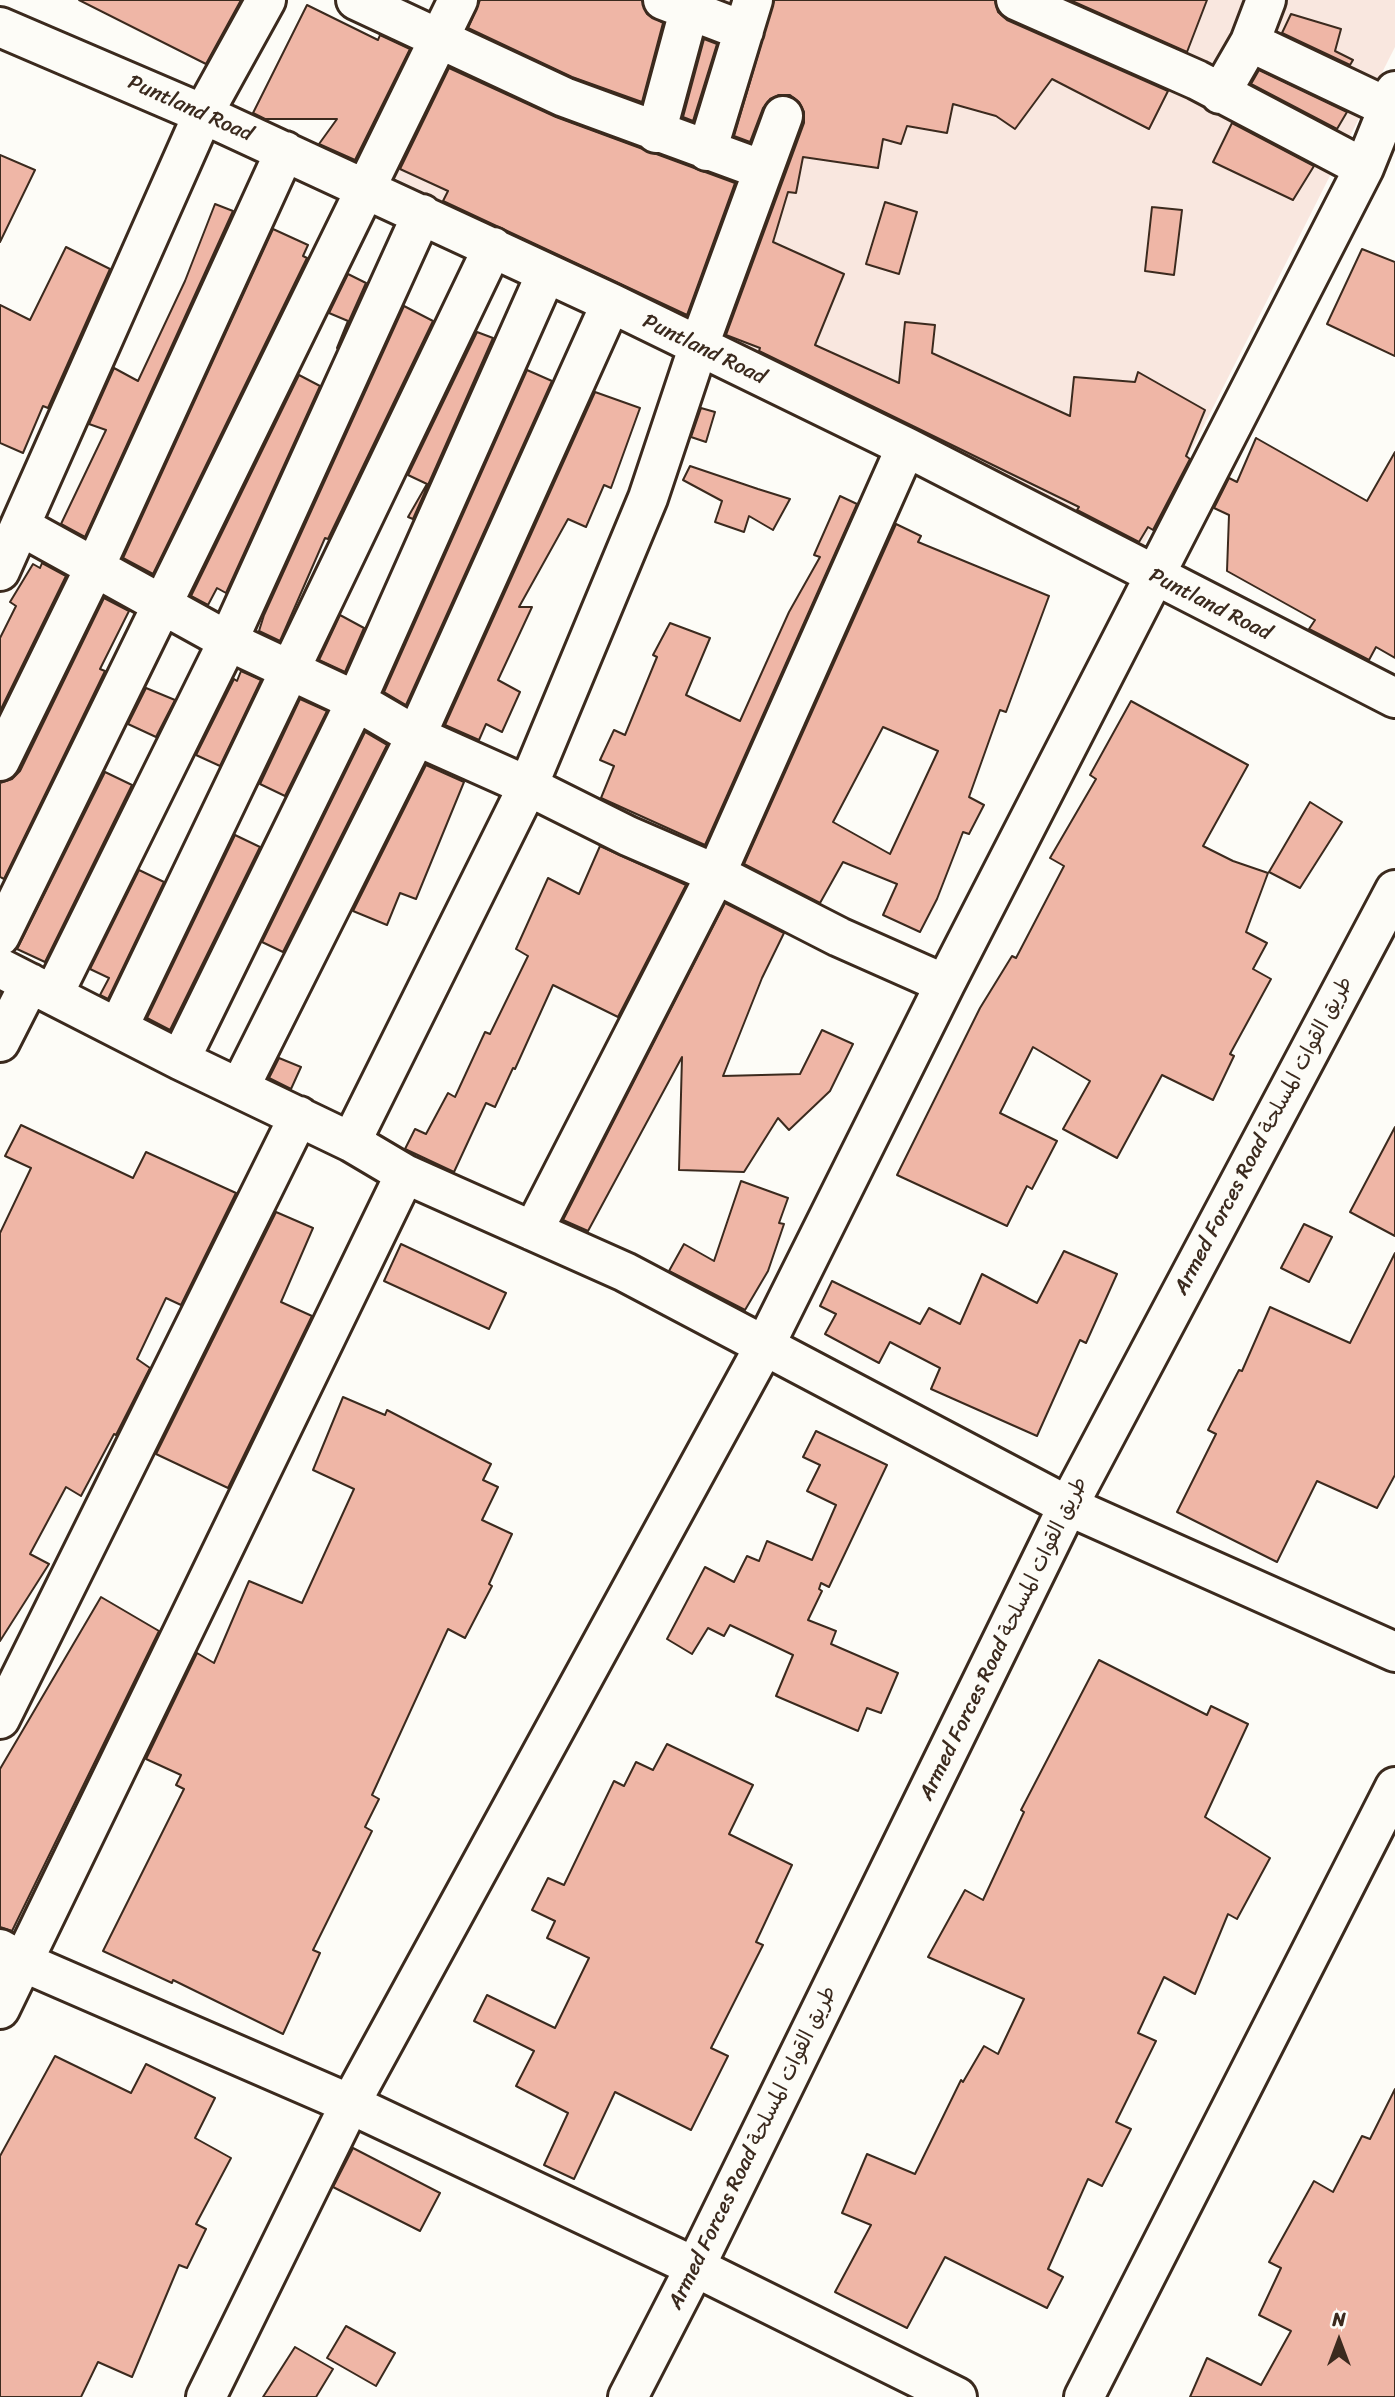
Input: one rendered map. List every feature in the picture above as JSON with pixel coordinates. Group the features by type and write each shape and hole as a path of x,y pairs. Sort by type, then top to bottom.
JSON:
{"street":[{"path":"0,571 22,527 203,114 266,0"},
{"path":"0,936 458,0"},
{"path":"1016,0 1111,40 1364,168"},
{"path":"1220,94 1250,42 1266,0"},
{"path":"371,4 439,40 564,97 656,133 763,170"},
{"path":"656,133 681,4 748,16 707,150"},
{"name":"Puntland Road","path":"0,27 285,151 611,303 698,348 906,447 1395,698"},
{"path":"206,2397 351,2104 765,1345 946,984 1364,168 1391,99 1250,42"},
{"path":"351,1142 528,786 648,498 698,348 783,116"},
{"path":"0,761 94,569 285,151"},
{"path":"0,1042 27,982 228,641 422,214"},
{"path":"118,1028 493,247"},
{"path":"180,1060 356,701 546,274"},
{"path":"240,1087 416,736 611,303"},
{"path":"533,1231 716,874 906,447"},
{"path":"22,527 228,641 356,701 416,736 528,786 628,836 716,874 839,937 946,984"},
{"name":"Armed Forces Road طريق القوات المسلحة","path":"628,2397 695,2267 1068,1506 1395,890"},
{"path":"27,982 180,1060 351,1142 405,1174 625,1272 1068,1506 1395,1652"},
{"path":"0,1719 299,1116"},
{"path":"0,2008 12,1955 405,1174"},
{"path":"1084,2397 1395,1787"},
{"path":"12,1955 351,2104 695,2267 957,2397"}],"shaded area":[{"path":"481,0 1395,0 1395,47 1141,550 393,177"}],"building":[{"path":"79,0 241,0 206,64"},
{"path":"480,0 642,0 647,14 663,23 642,102 572,77 468,28"},
{"path":"774,0 995,0 998,12 1007,20 1168,91 1149,129 1052,79 1015,129 996,116 953,104 947,133 907,126 901,144 883,139 878,168 803,157 796,193 788,192 773,242 844,274 815,345 899,383 905,322 935,325 932,353 1070,416 1074,377 1135,382 1138,372 1205,410 1186,456 1190,459 1153,530 1148,527 1139,542 1077,510 1079,507 759,351 760,348 726,335 804,123 804,112 799,102 790,95 779,95 770,99 763,108 750,142 734,136"},
{"path":"1070,0 1207,0 1187,52"},
{"path":"307,5 378,40 380,35 410,49 355,160 319,144 337,119 265,119 253,113"},
{"path":"1291,14 1341,29 1335,51 1353,60 1350,65 1282,33"},
{"path":"704,39 717,44 693,121 683,117"},
{"path":"449,68 556,117 735,183 687,315 443,201 448,191 400,169"},
{"path":"1259,70 1347,112 1337,129 1251,84"},
{"path":"1232,123 1314,166 1293,200 1213,162"},
{"path":"0,155 35,170 0,242"},
{"path":"885,202 917,212 899,274 866,264"},
{"path":"215,204 233,211 85,537 61,524 106,430 89,424 114,368 138,381 185,281"},
{"path":"1152,207 1182,210 1174,275 1145,271"},
{"path":"273,229 308,245 303,256 307,258 153,574 123,558"},
{"path":"66,247 110,269 48,408 43,406 23,453 0,443 0,305 30,320"},
{"path":"1362,249 1395,262 1395,356 1327,324"},
{"path":"348,274 366,283 337,348 348,321 329,313"},
{"path":"404,306 433,321 328,539 325,538 280,641 259,631 264,615"},
{"path":"477,332 493,338 413,519 408,517 427,484 408,475"},
{"path":"527,370 552,381 406,705 384,692"},
{"path":"299,375 320,386 226,593 217,588 208,605 191,596"},
{"path":"595,392 640,408 611,488 604,485 586,527 568,519 519,607 532,607 498,680 520,692 502,732 486,724 479,740 445,725"},
{"path":"701,408 715,412 706,442 691,437"},
{"path":"1256,438 1367,501 1395,452 1395,658 1376,647 1369,660 1309,629 1315,620 1227,571 1229,515 1214,508 1229,478 1237,482"},
{"path":"690,466 790,499 773,530 749,516 744,532 715,522 722,501 683,480"},
{"path":"840,496 857,504 705,845 601,798 614,766 600,760 614,730 625,735 657,657 653,655 670,623 710,638 686,695 740,721 789,612 820,557 814,555"},
{"path":"896,524 921,536 918,542 1049,596 1006,712 1000,710 969,797 984,805 969,834 963,832 937,899 920,932 883,915 897,884 843,862 820,903 744,864","holes":["883,727 938,751 890,854 833,822"]},
{"path":"42,563 66,576 0,711 0,638 16,606 10,602 33,564 40,568"},
{"path":"104,598 129,611 100,669 105,671 4,879 0,877 0,783 12,779 20,771"},
{"path":"340,615 364,628 345,672 319,660"},
{"path":"241,671 261,680 220,766 196,755 234,679 237,681"},
{"path":"146,688 175,700 156,737 128,724"},
{"path":"300,699 327,711 285,796 260,784"},
{"path":"1131,701 1248,765 1203,846 1233,861 1268,873 1246,932 1267,943 1253,969 1271,979 1230,1054 1234,1056 1213,1100 1162,1075 1117,1158 1063,1129 1090,1081 1033,1047 1000,1113 1057,1141 1032,1189 1027,1186 1007,1226 897,1175 980,1008 1012,956 1016,958 1064,866 1050,858 1096,779 1090,775"},
{"path":"365,732 387,745 283,952 262,942"},
{"path":"426,765 464,782 416,899 400,893 387,925 353,911"},
{"path":"105,772 132,785 45,962 17,949"},
{"path":"1310,802 1342,822 1300,888 1269,872"},
{"path":"235,835 260,847 170,1030 147,1018"},
{"path":"600,846 686,885 618,1017 553,985 495,1107 486,1103 454,1172 405,1149 415,1129 426,1134 448,1093 455,1097 485,1032 490,1034 528,956 516,949 548,878 579,894"},
{"path":"139,870 164,882 108,999 100,995 109,978 90,969"},
{"path":"725,903 784,933 762,978 723,1076 800,1074 822,1030 853,1044 830,1091 789,1130 778,1118 744,1172 679,1170 682,1057 588,1231 563,1220"},
{"path":"279,1058 301,1067 291,1089 269,1078"},
{"path":"21,1125 133,1178 146,1152 236,1193 181,1305 166,1298 137,1359 150,1368 116,1435 114,1434 81,1496 66,1487 30,1554 49,1564 0,1641 0,1233 31,1168 5,1156"},
{"path":"1395,1127 1395,1236 1350,1212"},
{"path":"741,1181 788,1198 779,1223 784,1224 768,1271 745,1310 669,1271 684,1244 714,1261"},
{"path":"276,1212 313,1228 281,1302 312,1316 228,1488 156,1454"},
{"path":"1304,1224 1332,1237 1309,1282 1281,1268"},
{"path":"401,1244 506,1293 489,1329 384,1281"},
{"path":"1064,1251 1117,1274 1086,1343 1080,1340 1037,1436 931,1389 940,1368 890,1342 879,1363 825,1334 836,1314 820,1306 832,1281 920,1324 929,1308 960,1324 982,1274 1037,1303"},
{"path":"1395,1253 1395,1475 1377,1508 1317,1481 1277,1562 1177,1512 1216,1434 1208,1430 1239,1370 1242,1371 1270,1307 1350,1343"},
{"path":"343,1397 385,1415 387,1410 491,1464 483,1480 498,1487 482,1520 512,1534 489,1584 492,1586 465,1638 448,1629 372,1795 379,1799 365,1827 372,1831 313,1950 320,1953 283,2034 173,1980 172,1983 103,1951 184,1789 176,1785 181,1775 146,1759 197,1653 214,1663 249,1581 302,1603 354,1489 313,1470"},
{"path":"816,1431 887,1465 829,1587 821,1583 819,1589 822,1591 808,1620 836,1631 831,1644 898,1673 881,1713 867,1708 858,1731 776,1696 793,1655 730,1625 724,1636 708,1628 692,1654 667,1639 705,1567 734,1582 747,1556 759,1561 767,1541 812,1560 836,1505 807,1491 820,1465 803,1457"},
{"path":"101,1597 159,1631 12,1931 0,1927 0,1769"},
{"path":"1099,1660 1207,1715 1211,1706 1248,1724 1205,1817 1270,1858 1237,1919 1228,1914 1195,1994 1164,1977 1138,2033 1156,2041 1116,2122 1131,2129 1102,2186 1088,2179 1048,2269 1063,2277 1047,2308 945,2257 907,2328 835,2292 871,2225 842,2213 867,2154 915,2174 961,2080 963,2082 984,2046 998,2054 1024,1999 928,1957 965,1890 983,1900 1024,1812 1021,1810"},
{"path":"667,1744 753,1785 729,1834 792,1865 756,1942 763,1945 711,2048 728,2056 691,2130 615,2092 574,2179 544,2165 568,2113 516,2086 534,2051 474,2021 487,1995 555,2028 589,1958 547,1938 555,1921 532,1910 548,1878 564,1885 614,1781 624,1786 636,1762 653,1770"},
{"path":"55,2056 131,2093 146,2064 215,2098 195,2138 231,2158 196,2224 206,2229 187,2268 179,2265 132,2377 98,2362 81,2397 0,2397 0,2156"},
{"path":"1395,2089 1395,2397 1190,2397 1207,2358 1261,2385 1291,2331 1259,2315 1281,2268 1269,2262 1314,2181 1333,2192 1362,2136 1370,2139"},
{"path":"353,2148 440,2193 420,2231 333,2187"},
{"path":"346,2326 395,2353 376,2386 327,2358"},
{"path":"295,2347 333,2369 316,2397 263,2397"}]}
